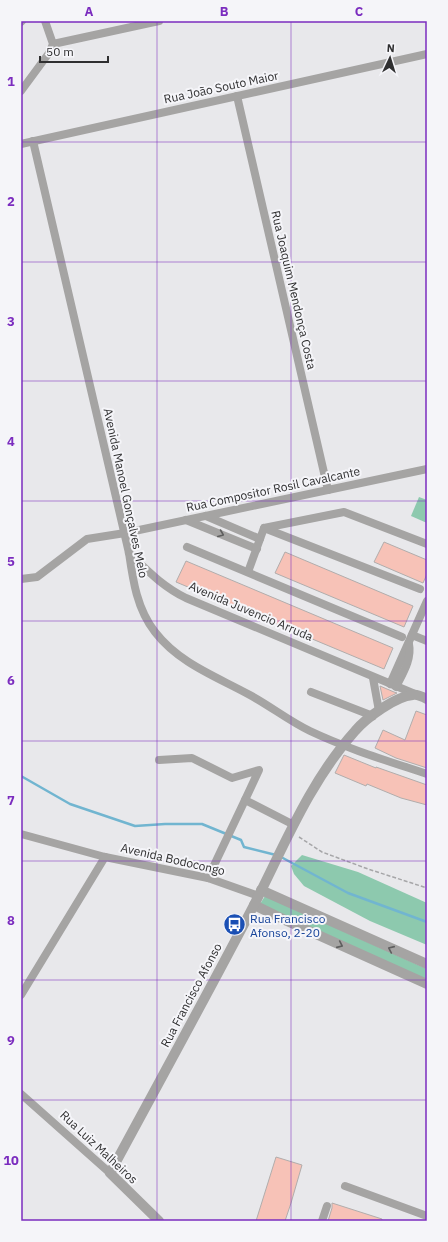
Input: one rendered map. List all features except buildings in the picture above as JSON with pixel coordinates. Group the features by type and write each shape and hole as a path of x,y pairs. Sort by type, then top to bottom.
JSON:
{"street":[{"path":"21,91 53,44 45,21"},
{"path":"53,44 159,21"},
{"name":"Rua João Souto Maior","path":"21,144 427,54"},
{"name":"Rua Joaquim Mendonça Costa","path":"237,96 328,490"},
{"name":"Avenida Manoel Gonçalves Melo","path":"33,141 125,533 134,587 147,620 165,643 191,664 263,702 309,731 343,745 427,774"},
{"name":"Rua Compositor Rosil Cavalcante","path":"21,579 37,577 87,539 125,533 427,469"},
{"path":"264,528 344,512 427,544"},
{"path":"205,516 260,539"},
{"path":"186,520 256,549"},
{"path":"248,572 264,528"},
{"path":"264,528 420,589"},
{"path":"187,547 402,637"},
{"name":"Avenida Juvencio Arruda","path":"129,553 158,581 172,591 186,598 414,694"},
{"path":"393,686 410,639 427,601"},
{"path":"410,639 427,641"},
{"path":"311,692 376,714 373,678"},
{"path":"414,694 427,699"},
{"name":"Rua Francisco Afonso","path":"110,1173 258,897 292,828 329,763 356,729 398,699 414,694"},
{"path":"158,760 192,758 232,778 260,770 208,878"},
{"path":"245,800 292,828"},
{"name":"Avenida Bodocongo","path":"21,834 105,857 208,878 427,964"},
{"path":"21,995 105,857"},
{"name":"Avenida Bodocongo","path":"258,897 288,921 427,984"},
{"name":"Rua Luiz Malheiros","path":"21,1094 110,1173 159,1221"},
{"path":"345,1186 427,1216"},
{"path":"322,1221 327,1206"}],"path":[{"path":"292,828 322,852 427,888"}],"green space":[{"path":"419,497 427,500 427,523 411,516"},
{"path":"302,855 358,872 427,903 427,945 370,921 304,886 294,874 291,866"},
{"path":"265,896 427,969 427,980 260,904"}],"waterway":[{"path":"21,776 70,804 135,826 202,824 241,840 244,847 276,855"},
{"path":"281,857 348,893 427,922"}],"place":[{"name":"Rua Francisco Afonso, 2-20","path":"235,925"}]}
